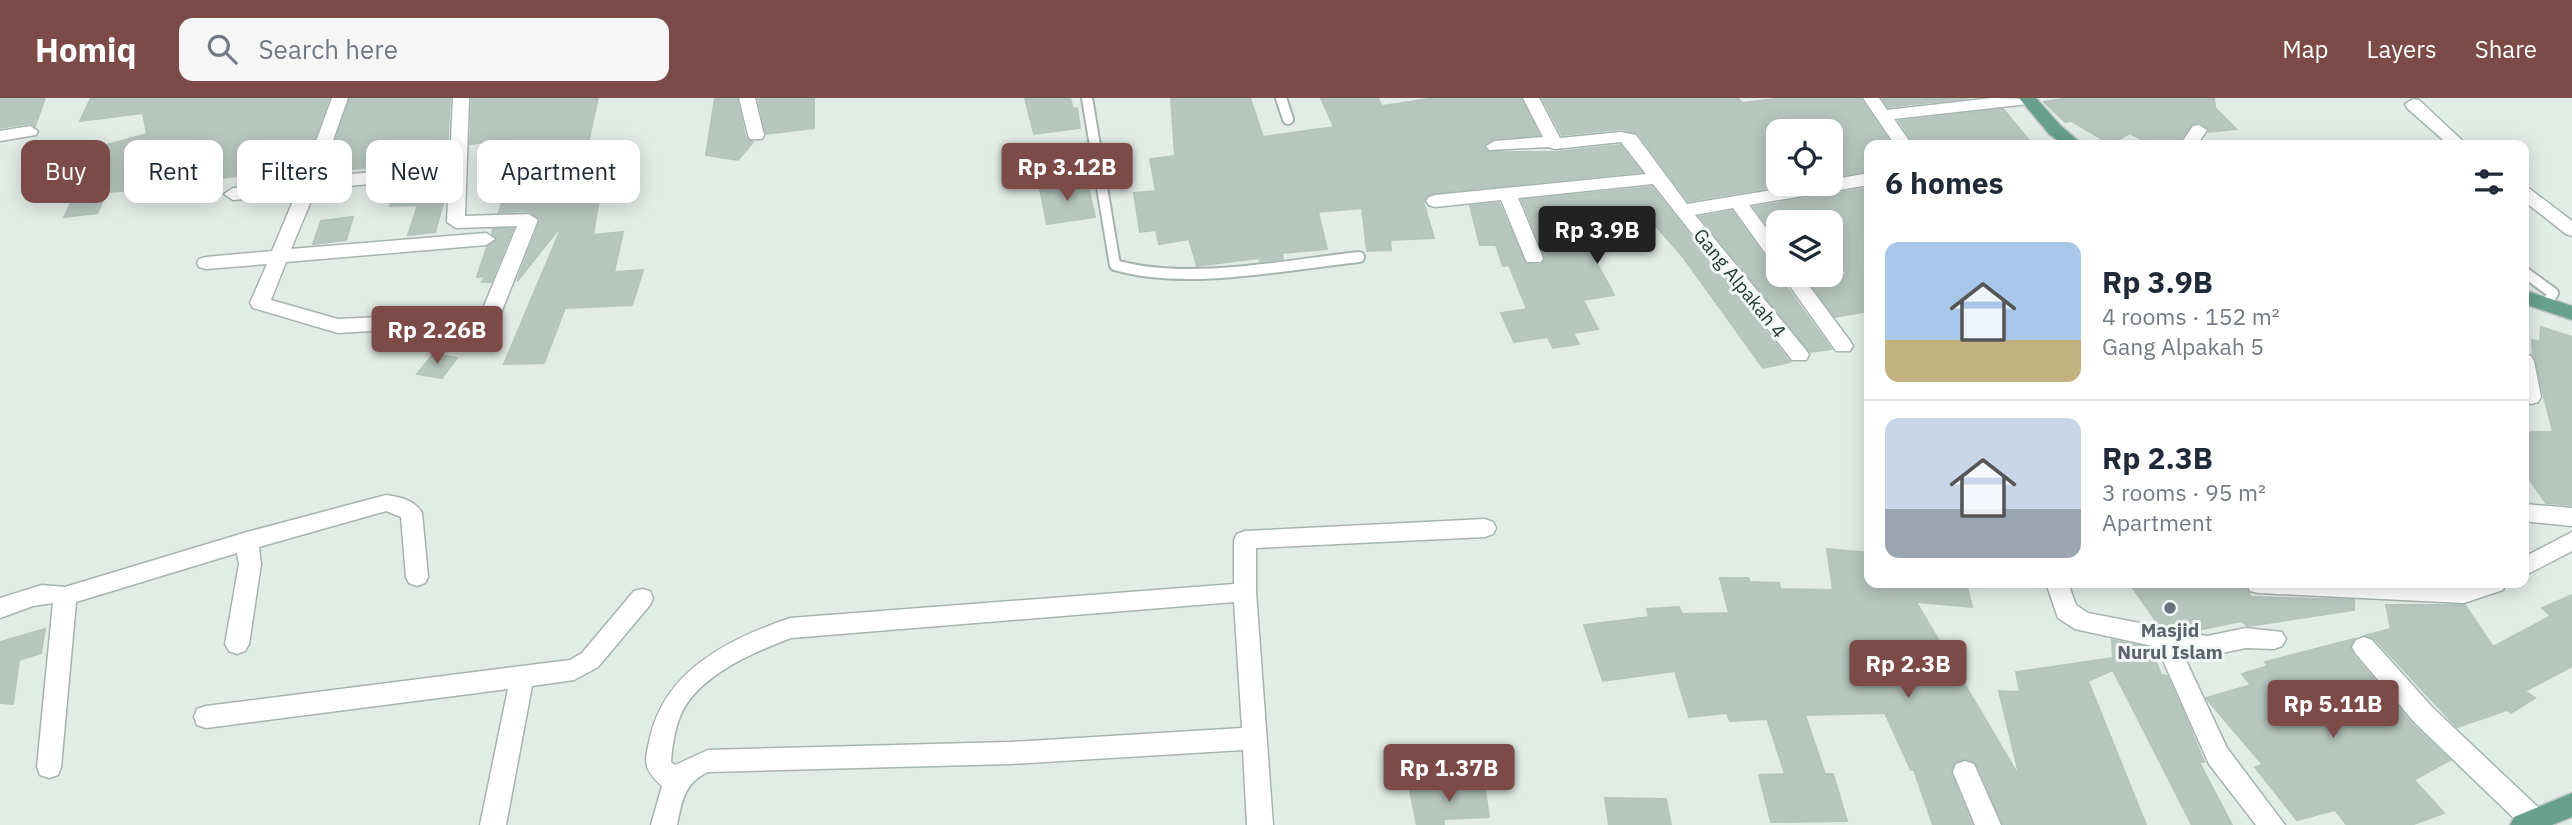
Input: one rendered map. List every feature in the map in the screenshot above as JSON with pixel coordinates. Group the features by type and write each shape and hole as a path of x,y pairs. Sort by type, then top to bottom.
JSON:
{"main road":[{"path":"2027,98 2055,130 2069,140"},
{"path":"2529,299 2572,313"},
{"path":"2529,823 2572,805"}],"street":[{"path":"325,140 340,98"},
{"path":"461,98 456,222 529,220 487,323"},
{"path":"747,98 756,135"},
{"path":"1495,146 1552,141 1531,98"},
{"path":"1871,98 1900,140"},
{"path":"1884,115 2027,98"},
{"path":"2413,104 2453,140"},
{"path":"2192,140 2199,130"},
{"path":"0,136 30,131"},
{"name":"Gang Alpakah 4","path":"1552,141 1560,145 1627,137 1682,211 1799,355"},
{"path":"1435,201 1658,178"},
{"path":"1682,211 1864,180"},
{"path":"233,194 237,194"},
{"path":"1507,194 1534,258"},
{"path":"2529,196 2572,230"},
{"path":"1737,201 1766,241"},
{"path":"300,203 260,300 263,306 338,326 450,321"},
{"path":"206,263 486,239"},
{"path":"1800,287 1843,346"},
{"path":"2529,386 2531,397"},
{"path":"0,608 49,594 58,593 65,596 247,541 386,503 400,506 411,513 417,577"},
{"path":"2529,513 2572,517"},
{"path":"1260,825 1245,592 1245,540 1485,528"},
{"path":"237,644 250,564 247,541"},
{"path":"2529,564 2572,541"},
{"path":"2059,588 2066,611 2083,622 2207,646 2246,638 2274,639"},
{"path":"2340,588 2464,594 2479,588"},
{"path":"675,781 658,766 659,747 668,714 681,692 710,669 759,640 790,628 1245,592"},
{"path":"49,767 65,596"},
{"path":"206,717 522,678 580,668 590,660 642,598"},
{"path":"2165,639 2218,756 2272,825"},
{"path":"2364,647 2383,673 2529,823"},
{"path":"493,825 522,678"},
{"path":"663,825 675,781 690,767 708,761 1010,753 1254,738"},
{"path":"1965,772 1988,825"}],"lane":[{"path":"1087,98 1115,265 1142,271 1204,273 1359,257"},
{"path":"1281,98 1288,119"},
{"path":"2529,276 2553,293 2546,304"}],"building":[{"path":"0,98 45,98 35,126 30,123 0,128"},
{"path":"91,98 329,98 314,140 237,140 237,176 223,177 223,140 125,140 147,134 143,113 80,121"},
{"path":"350,98 450,98 448,140 366,140 366,168 352,169 352,140 336,140"},
{"path":"472,98 598,98 589,140 505,139 477,140 477,143 470,144"},
{"path":"715,98 737,98 745,136 753,142 738,160 706,155"},
{"path":"758,98 814,98 814,128 766,134"},
{"path":"1025,98 1070,98 1073,109 1077,108 1080,128 1034,134"},
{"path":"1171,98 1250,98 1263,137 1334,127 1321,98 1378,98 1382,106 1435,98 1521,98 1539,135 1494,139 1483,145 1487,152 1555,152 1620,145 1641,172 1427,195 1423,201 1434,238 1390,240 1391,250 1367,251 1362,208 1318,212 1327,249 1282,253 1283,259 1260,261 1259,258 1197,266 1189,239 1159,244 1156,230 1140,232 1134,193 1156,191 1150,159 1175,156"},
{"path":"1542,98 1738,98 1742,103 1784,98 1860,98 1889,140 1864,140 1864,172 1843,175 1843,119 1766,119 1766,188 1688,201 1638,133 1621,129 1562,135"},
{"path":"1882,98 1969,98 1888,107"},
{"path":"2068,98 2214,98 2215,108 2236,129 2209,132 2208,128 2199,122 2191,125 2180,140 2143,140 2130,133 2118,140 2104,140 2071,121 2065,122 2044,102"},
{"path":"2003,109 2029,140 1912,140 1899,121"},
{"path":"124,140 124,191 110,192 110,144"},
{"path":"1087,182 1095,217 1047,224 1040,189"},
{"path":"1652,187 1790,362 1763,368 1683,257 1657,227 1643,230 1632,211 1593,215 1601,242 1586,243 1614,295 1583,300 1598,329 1573,333 1579,344 1553,348 1548,337 1514,342 1501,313 1527,309 1509,265 1503,266 1496,245 1480,245 1470,206 1499,203 1525,263 1541,265 1545,257 1522,200"},
{"path":"1864,189 1864,312 1835,317 1813,287 1843,287 1843,275 1847,275 1843,269 1843,210 1766,210 1766,224 1754,207 1821,196 1843,196 1843,192"},
{"path":"71,203 102,203 97,213 64,217"},
{"path":"392,203 443,203 435,232 408,235 418,205 390,206"},
{"path":"502,203 598,203 593,235 623,232 614,272 643,270 632,305 565,308 544,363 504,364 560,231 558,230 517,281 541,219 529,211 499,212"},
{"path":"1732,211 1766,259 1766,287 1787,287 1831,349 1810,352 1700,217"},
{"path":"353,217 346,240 313,244 321,221"},
{"path":"493,229 513,229 491,282 482,282 485,276 477,277 487,247 497,240 492,234"},
{"path":"2541,327 2572,337 2572,505 2546,503 2529,479 2529,432 2553,432 2533,354 2532,340 2540,342"},
{"path":"433,354 457,358 442,378 417,374"},
{"path":"1827,549 1864,553 1864,588 1967,588 1972,607 1916,602 2020,778 1999,691 2020,692 2016,672 2113,658 2112,640 2151,648 2161,675 2167,676 2204,762 2199,762 2232,825 2192,825 2113,670 2088,681 2146,825 2003,825 1976,763 1966,759 1955,762 1951,773 1972,825 1933,825 1914,770 1911,770 1885,713 1805,715 1825,774 1833,774 1847,821 1771,822 1759,775 1785,774 1767,719 1730,721 1727,713 1689,717 1675,671 1603,681 1584,625 1649,617 1647,609 1679,607 1682,614 1729,613 1720,578 1748,578 1750,582 1779,583 1780,589 1833,590"},
{"path":"2133,588 2246,588 2251,597 2354,600 2354,610 2248,626 2241,621 2194,631 2158,624"},
{"path":"2572,595 2572,666 2525,691 2535,698 2511,713 2507,710 2457,727 2374,638 2367,635 2391,629 2386,605 2465,605 2493,647 2551,616 2542,608"},
{"path":"45,629 41,653 19,660 13,704 0,703 0,642"},
{"path":"2354,639 2350,648 2354,656 2413,725 2450,760 2414,780 2444,813 2411,825 2347,825 2335,810 2297,820 2255,767 2263,765 2206,698 2251,685 2242,674 2268,666 2265,662"},
{"path":"1484,784 1489,817 1444,819 1444,825 1417,825 1410,791"},
{"path":"1605,798 1666,799 1671,825 1609,825"}],"place":[{"name":"Masjid Nurul Islam","path":"2170,608"}]}
